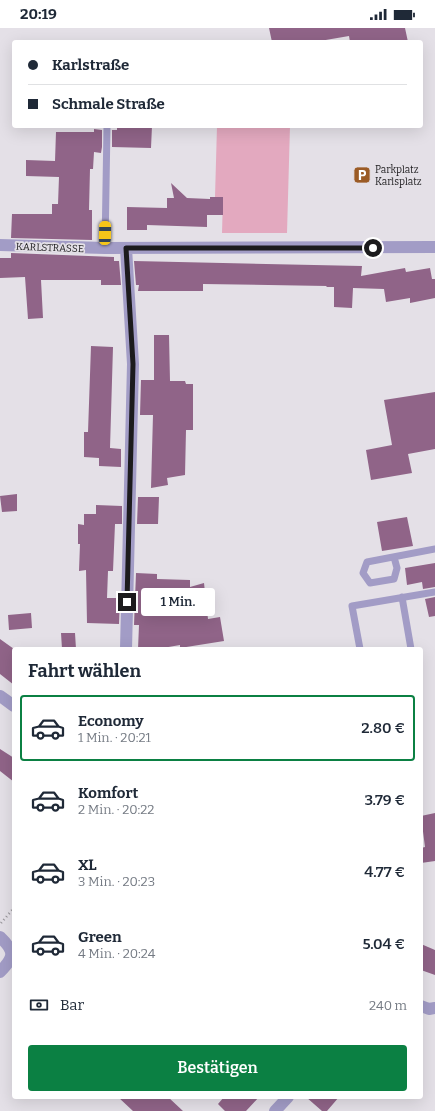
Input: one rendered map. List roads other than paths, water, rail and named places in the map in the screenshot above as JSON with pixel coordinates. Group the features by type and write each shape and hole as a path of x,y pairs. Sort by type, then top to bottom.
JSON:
{"street":[{"name":"KARLSTRASSE","path":"0,245 105,248 435,247"},
{"path":"126,248 133,364 126,647"},
{"path":"0,696 12,705"},
{"path":"0,937 9,946 12,953 10,961 0,972"},
{"path":"423,1007 429,1009 435,1008"},
{"path":"275,1111 286,1099"}],"lane":[{"path":"105,248 107,128"},
{"path":"394,557 397,568 394,579 370,583 364,573 367,562 435,549"},
{"path":"360,647 352,606 435,592"},
{"path":"402,597 411,647"}],"place":[{"name":"Parkplatz Karlsplatz","path":"362,175"}]}
